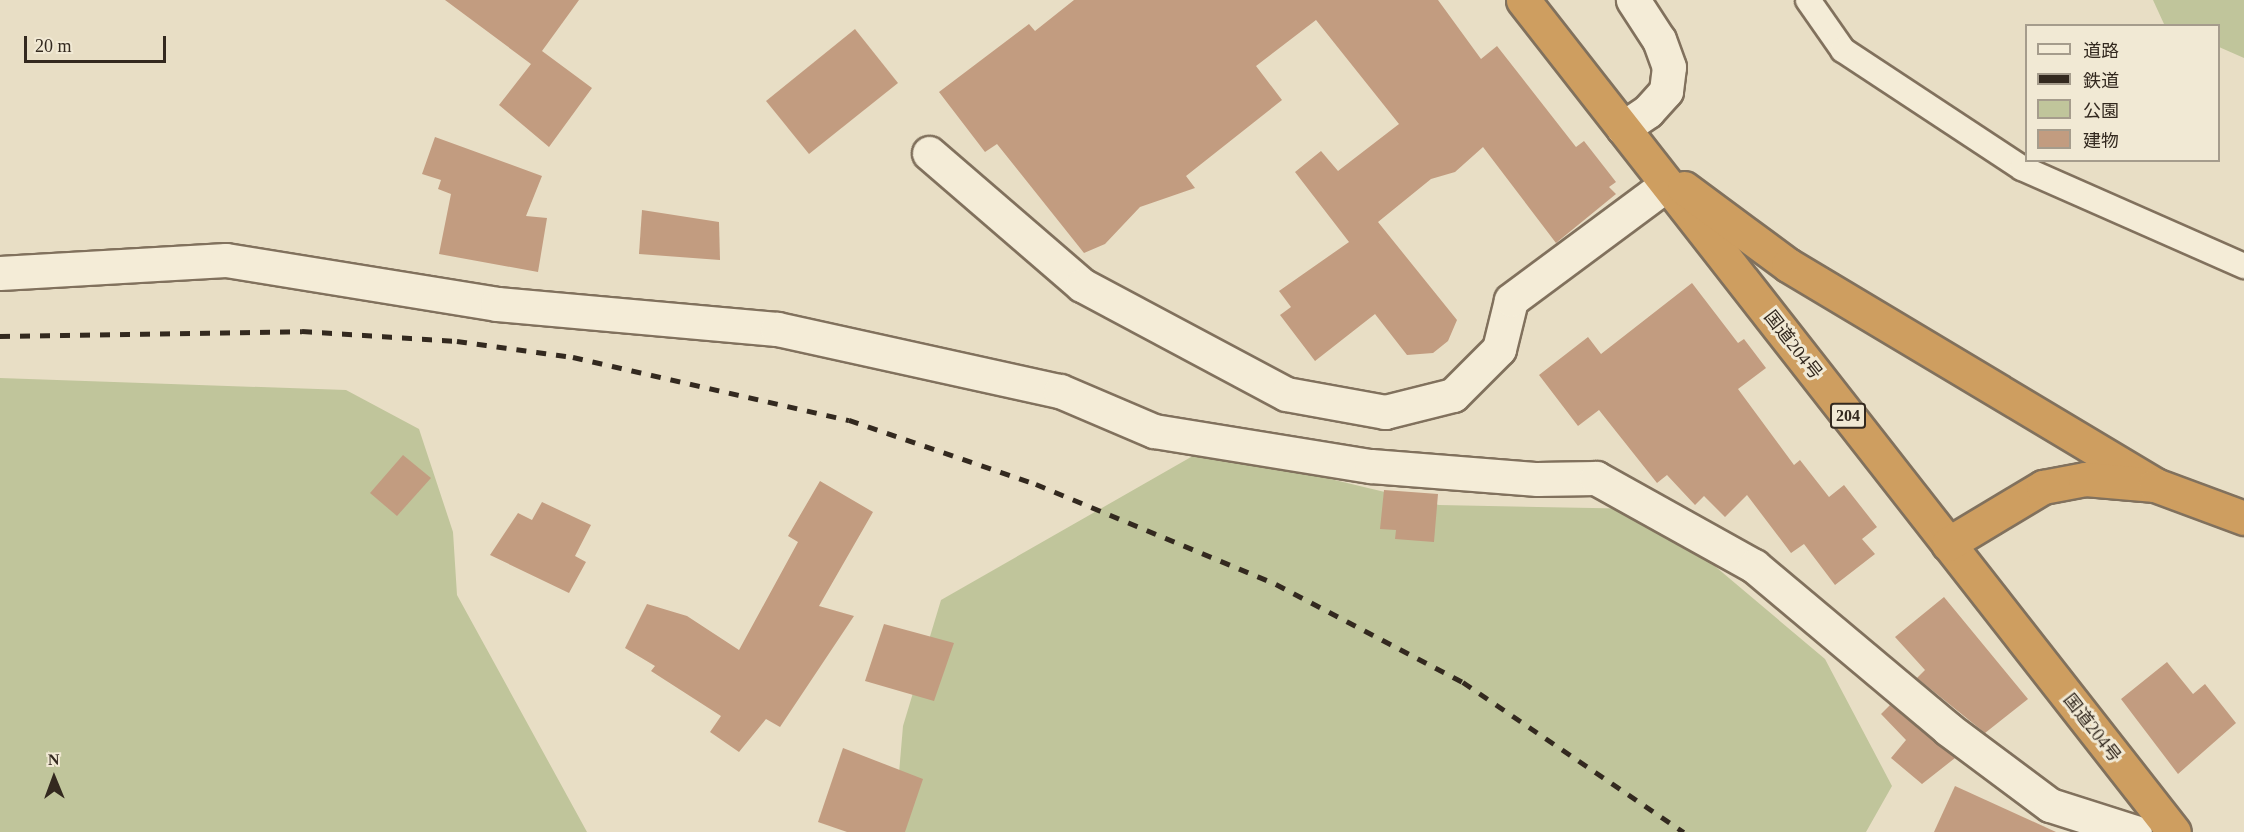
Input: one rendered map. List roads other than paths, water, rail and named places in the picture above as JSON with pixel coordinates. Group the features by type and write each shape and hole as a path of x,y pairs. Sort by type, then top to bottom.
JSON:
{"highway":[{"name":"国道204号","path":"1522,0 2174,832"},
{"path":"1659,174 1788,265 2155,485 2244,518"},
{"path":"1948,544 2043,488 2085,479 2155,485"}],"street":[{"path":"1623,128 1648,111 1666,91 1669,67 1659,40 1633,0"},
{"path":"929,153 1082,285 1286,394 1386,412 1453,395 1499,349 1511,300 1659,174"},
{"path":"0,273 226,260 497,304 777,329 1060,391 1154,431 1371,466 1536,479 1596,478 1754,566 1948,729 2050,805 2135,832"}],"lane":[{"path":"1808,0 1843,50 2022,168 2244,266"}],"railway":[{"path":"0,336 302,331 457,341 573,357 849,420 1036,484 1276,584 1463,682 1684,832"}]}
